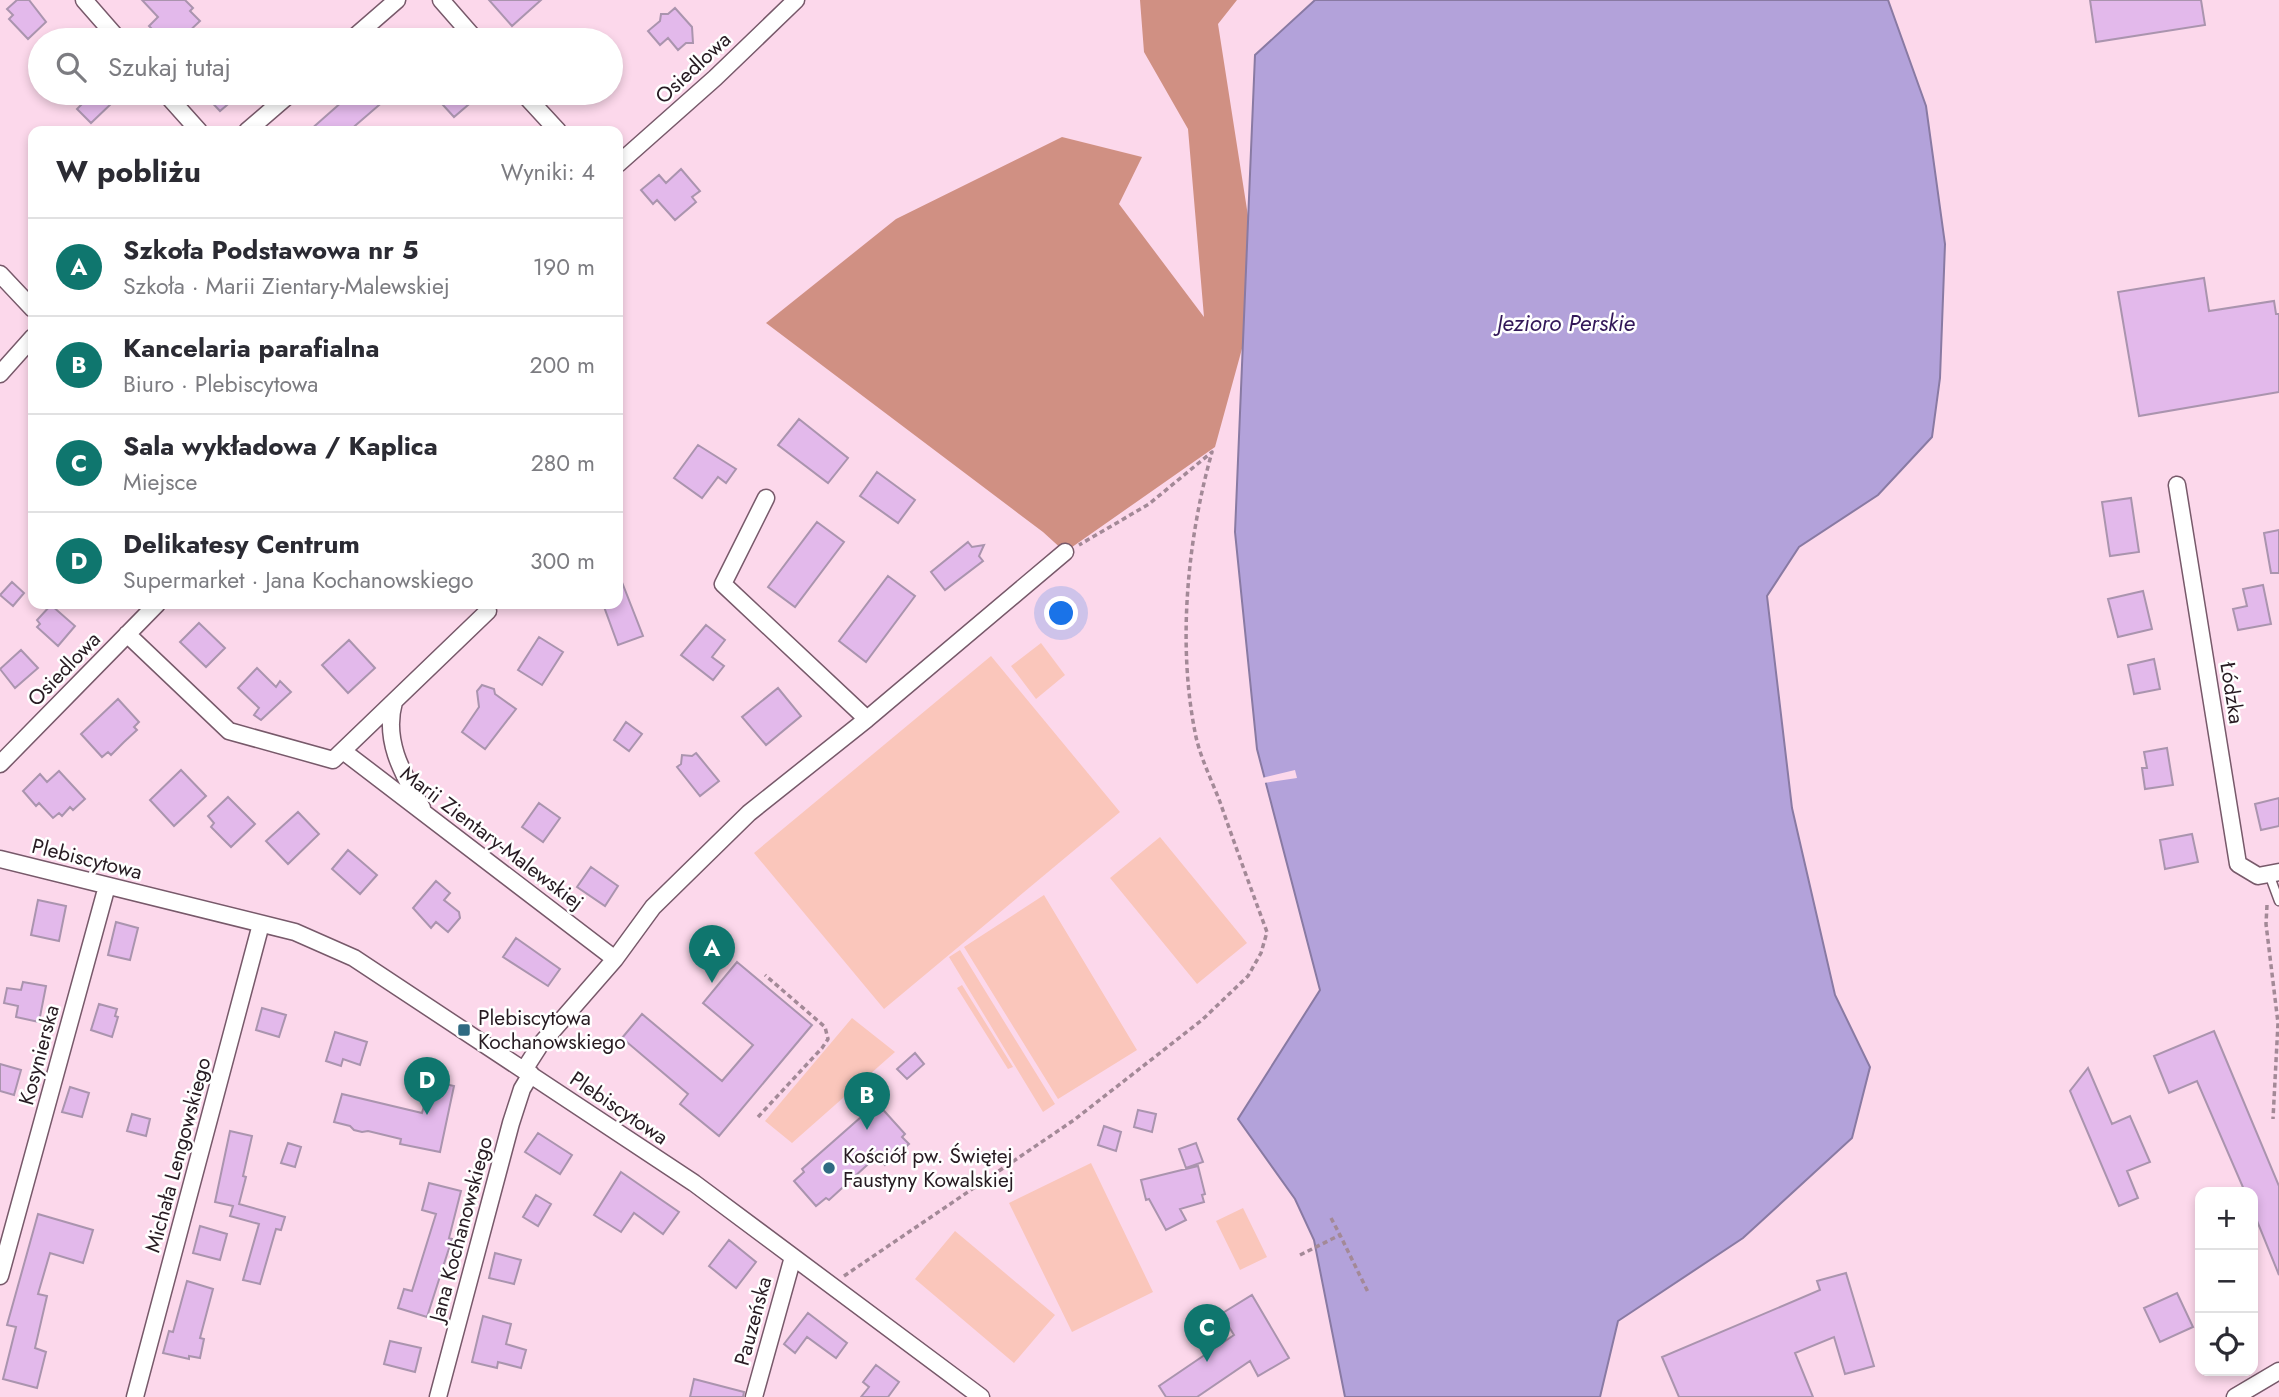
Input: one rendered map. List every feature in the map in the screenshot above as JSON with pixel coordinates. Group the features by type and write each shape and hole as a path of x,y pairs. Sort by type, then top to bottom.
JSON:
{"street":[{"path":"84,0 108,28"},
{"path":"365,28 397,0"},
{"path":"441,0 466,28"},
{"name":"Osiedlowa","path":"623,160 715,78 796,0"},
{"path":"176,105 195,126"},
{"path":"253,126 277,105"},
{"path":"534,105 553,126"},
{"path":"0,274 28,304"},
{"path":"0,374 28,343"},
{"name":"Łódzka","path":"2177,485 2238,864 2258,876 2274,873"},
{"path":"766,498 723,584 867,719"},
{"path":"527,1072 540,1045 615,959 653,907 749,813 867,719 1065,552"},
{"name":"Osiedlowa","path":"0,764 152,609"},
{"path":"127,634 229,731 333,760 488,611"},
{"path":"394,701 390,718 393,744 405,778 425,814"},
{"name":"Marii Zientary-Malewskiej","path":"342,751 615,959"},
{"name":"Plebiscytowa","path":"0,859 295,932 354,958 694,1183 981,1397"},
{"name":"Kosynierska","path":"0,1276 107,886"},
{"name":"Michała Lengowskiego","path":"135,1397 261,924"},
{"name":"Jana Kochanowskiego","path":"438,1397 527,1072"},
{"name":"Pauzeńska","path":"754,1397 793,1257"},
{"path":"2235,1397 2279,1371"}],"lane":[{"path":"2274,873 2279,901"}],"path":[{"path":"831,1285 1074,1120 1226,999 1248,976 1261,953 1267,932 1197,739 1187,676 1188,608 1194,533 1201,490 1212,452 1149,504 1065,552"},
{"path":"2273,1119 2278,1023 2266,924 2274,873"},
{"path":"758,1117 828,1039 825,1027 765,975"},
{"path":"1331,1218 1368,1292"},
{"path":"1300,1255 1340,1235"}],"shaded area":[{"path":"1140,0 1237,0 1218,24 1248,216 1243,345 1215,447 1065,552 1043,532 766,323 896,219 1062,137 1142,157 1119,204 1204,317 1188,129 1144,52"},
{"path":"1041,643 1065,675 1036,699 1011,666"},
{"path":"991,656 1120,812 884,1009 754,853"},
{"path":"1160,837 1247,943 1197,984 1110,878"},
{"path":"1044,895 1137,1050 1058,1099 964,947"},
{"path":"960,950 1055,1104 1043,1112 949,957"},
{"path":"962,985 1013,1067 1008,1069 957,988"},
{"path":"852,1018 895,1052 792,1143 765,1121"},
{"path":"1091,1163 1153,1292 1072,1332 1009,1203"},
{"path":"1243,1208 1267,1257 1240,1270 1216,1221"},
{"path":"955,1231 1055,1315 1014,1363 915,1279"}],"water":[{"name":"Jezioro Perskie","path":"1315,0 1888,0 1926,106 1945,244 1940,378 1932,437 1878,495 1799,547 1767,596 1792,808 1835,995 1870,1067 1852,1138 1743,1238 1618,1321 1600,1397 1345,1397 1314,1240 1295,1199 1238,1119 1320,990 1257,749 1235,532 1255,55"}],"pier":[{"path":"1295,770 1297,778 1264,783 1262,778"}],"building":[{"path":"17,0 29,0 46,22 40,28 28,28 28,39 9,19 13,15 7,9"},
{"path":"142,0 185,0 193,8 190,11 200,21 193,28 151,28 149,26 158,17"},
{"path":"489,0 541,0 512,26"},
{"path":"2090,0 2201,0 2205,25 2096,42"},
{"path":"675,8 692,27 693,43 686,43 678,50 668,38 660,45 648,31 660,21 661,14 668,14"},
{"path":"81,105 110,105 91,123 77,109"},
{"path":"214,105 227,105 220,111"},
{"path":"338,105 379,105 355,126 315,126"},
{"path":"443,105 468,105 454,117"},
{"path":"681,169 700,191 692,197 696,202 675,220 657,200 653,204 641,190 659,175 666,183"},
{"path":"2204,278 2209,311 2274,301 2276,314 2279,314 2279,392 2139,416 2118,292"},
{"path":"799,419 848,458 828,483 778,445"},
{"path":"698,445 736,469 726,483 718,477 702,498 674,478"},
{"path":"877,472 915,500 898,523 860,496"},
{"path":"2131,498 2139,552 2110,556 2102,502"},
{"path":"817,522 844,542 795,607 768,587"},
{"path":"2279,530 2279,573 2271,573 2264,533"},
{"path":"968,542 972,547 984,545 979,556 983,561 945,590 931,572"},
{"path":"888,576 915,596 866,662 839,641"},
{"path":"12,582 24,593 13,606 0,595"},
{"path":"623,585 643,636 618,645 605,609 623,609"},
{"path":"2263,585 2271,624 2238,630 2233,609 2247,606 2243,589"},
{"path":"2143,591 2152,629 2118,637 2108,599"},
{"path":"47,609 56,609 75,626 58,646 37,627 40,624 37,620"},
{"path":"199,623 225,648 206,667 180,642"},
{"path":"706,625 725,640 712,657 724,666 713,680 681,655"},
{"path":"539,637 563,652 542,685 518,670"},
{"path":"349,640 375,668 348,693 322,665"},
{"path":"21,650 38,668 15,688 0,669"},
{"path":"2154,659 2160,689 2134,694 2128,665"},
{"path":"257,668 276,687 280,681 291,692 261,720 254,715 259,708 238,688"},
{"path":"482,685 494,689 495,694 516,709 485,749 462,732 479,707 477,691"},
{"path":"778,688 801,716 766,745 742,717"},
{"path":"118,699 139,722 134,727 137,730 111,755 108,752 102,757 81,734"},
{"path":"626,722 642,734 629,751 614,740"},
{"path":"2167,748 2173,785 2145,789 2142,768 2147,768 2144,752"},
{"path":"696,753 719,781 700,796 677,767 681,764 682,755 692,756"},
{"path":"181,770 206,796 174,826 150,800"},
{"path":"59,771 85,799 73,810 70,807 62,816 59,813 53,818 39,803 36,806 23,791 40,774 47,782"},
{"path":"228,797 255,824 231,847 211,827 214,823 208,816"},
{"path":"2279,798 2279,826 2261,830 2255,804"},
{"path":"539,803 560,818 543,842 522,827"},
{"path":"298,812 319,834 288,864 266,841"},
{"path":"2192,834 2198,862 2165,869 2160,840"},
{"path":"348,850 377,875 360,894 332,869"},
{"path":"591,867 618,886 605,906 577,887"},
{"path":"436,881 450,893 444,900 459,912 460,918 448,932 436,922 431,928 413,908"},
{"path":"38,900 66,906 59,941 31,935"},
{"path":"116,922 138,928 130,960 108,955"},
{"path":"516,938 560,969 548,986 503,957"},
{"path":"737,962 812,1025 719,1136 680,1104 688,1094 622,1038 642,1014 722,1081 753,1045 703,1003"},
{"path":"23,982 46,986 39,1022 16,1017 18,1006 4,1003 7,988 21,990"},
{"path":"99,1004 117,1009 115,1016 118,1017 112,1037 91,1030"},
{"path":"262,1008 286,1015 279,1037 256,1030"},
{"path":"2214,1031 2279,1186 2279,1275 2258,1223 2258,1187 2243,1187 2197,1081 2169,1093 2154,1056"},
{"path":"335,1032 367,1042 360,1065 343,1059 341,1066 326,1061"},
{"path":"915,1053 924,1064 907,1079 897,1069"},
{"path":"0,1064 21,1070 14,1095 0,1091"},
{"path":"2088,1068 2112,1124 2130,1116 2150,1162 2127,1171 2138,1198 2119,1206 2070,1091"},
{"path":"431,1081 454,1086 440,1152 400,1144 401,1139 354,1130 350,1126 334,1122 342,1094 422,1113"},
{"path":"70,1087 89,1093 82,1117 62,1112"},
{"path":"877,1103 905,1134 902,1137 909,1144 885,1165 877,1156 829,1200 826,1198 816,1206 794,1181 804,1172 802,1169"},
{"path":"1138,1110 1156,1114 1152,1132 1134,1127"},
{"path":"132,1114 150,1119 146,1136 127,1131"},
{"path":"1104,1126 1121,1132 1116,1151 1098,1145"},
{"path":"230,1131 252,1136 239,1204 285,1217 281,1230 276,1229 260,1284 243,1280 259,1224 230,1216 233,1206 215,1202"},
{"path":"538,1133 572,1155 560,1174 525,1152"},
{"path":"288,1143 301,1147 295,1167 281,1163"},
{"path":"1196,1143 1203,1162 1186,1168 1179,1149"},
{"path":"1198,1166 1205,1194 1202,1195 1204,1202 1180,1209 1186,1220 1166,1230 1149,1199 1146,1200 1141,1180"},
{"path":"621,1172 679,1212 663,1234 634,1213 621,1232 594,1215"},
{"path":"429,1183 461,1191 449,1238 452,1239 427,1317 398,1308 404,1289 412,1291 436,1214 422,1210"},
{"path":"536,1195 551,1204 538,1226 523,1217"},
{"path":"38,1214 93,1230 83,1263 50,1253 38,1294 47,1296 35,1348 46,1352 37,1388 3,1379 16,1327 7,1325"},
{"path":"200,1226 227,1234 220,1260 193,1253"},
{"path":"729,1240 756,1262 736,1288 709,1266"},
{"path":"495,1253 521,1260 514,1284 489,1278"},
{"path":"1846,1273 1874,1366 1845,1374 1834,1337 1795,1353 1813,1397 1679,1397 1662,1357 1820,1290 1817,1281"},
{"path":"187,1281 213,1289 200,1338 204,1339 200,1358 189,1356 189,1359 163,1353 169,1331 173,1332"},
{"path":"2177,1293 2193,1327 2160,1342 2144,1308"},
{"path":"1252,1295 1289,1358 1258,1376 1250,1361 1197,1397 1166,1397 1159,1386 1234,1335 1221,1314"},
{"path":"808,1313 847,1343 836,1358 807,1337 795,1353 784,1344"},
{"path":"483,1316 511,1324 506,1344 526,1350 521,1368 498,1362 497,1368 472,1362"},
{"path":"390,1341 421,1348 415,1372 384,1364"},
{"path":"876,1365 899,1382 888,1397 861,1397 869,1387 863,1382"},
{"path":"694,1379 744,1392 743,1397 690,1397"}],"place":[{"name":"Szkoła Podstawowa nr 5","path":"712,983"},
{"name":"Plebiscytowa Kochanowskiego","path":"464,1030"},
{"name":"Delikatesy Centrum","path":"427,1115"},
{"name":"Kancelaria parafialna","path":"867,1130"},
{"name":"Kościół pw. Świętej Faustyny Kowalskiej","path":"829,1168"},
{"name":"Sala wykładowa / Kaplica","path":"1207,1362"}]}
